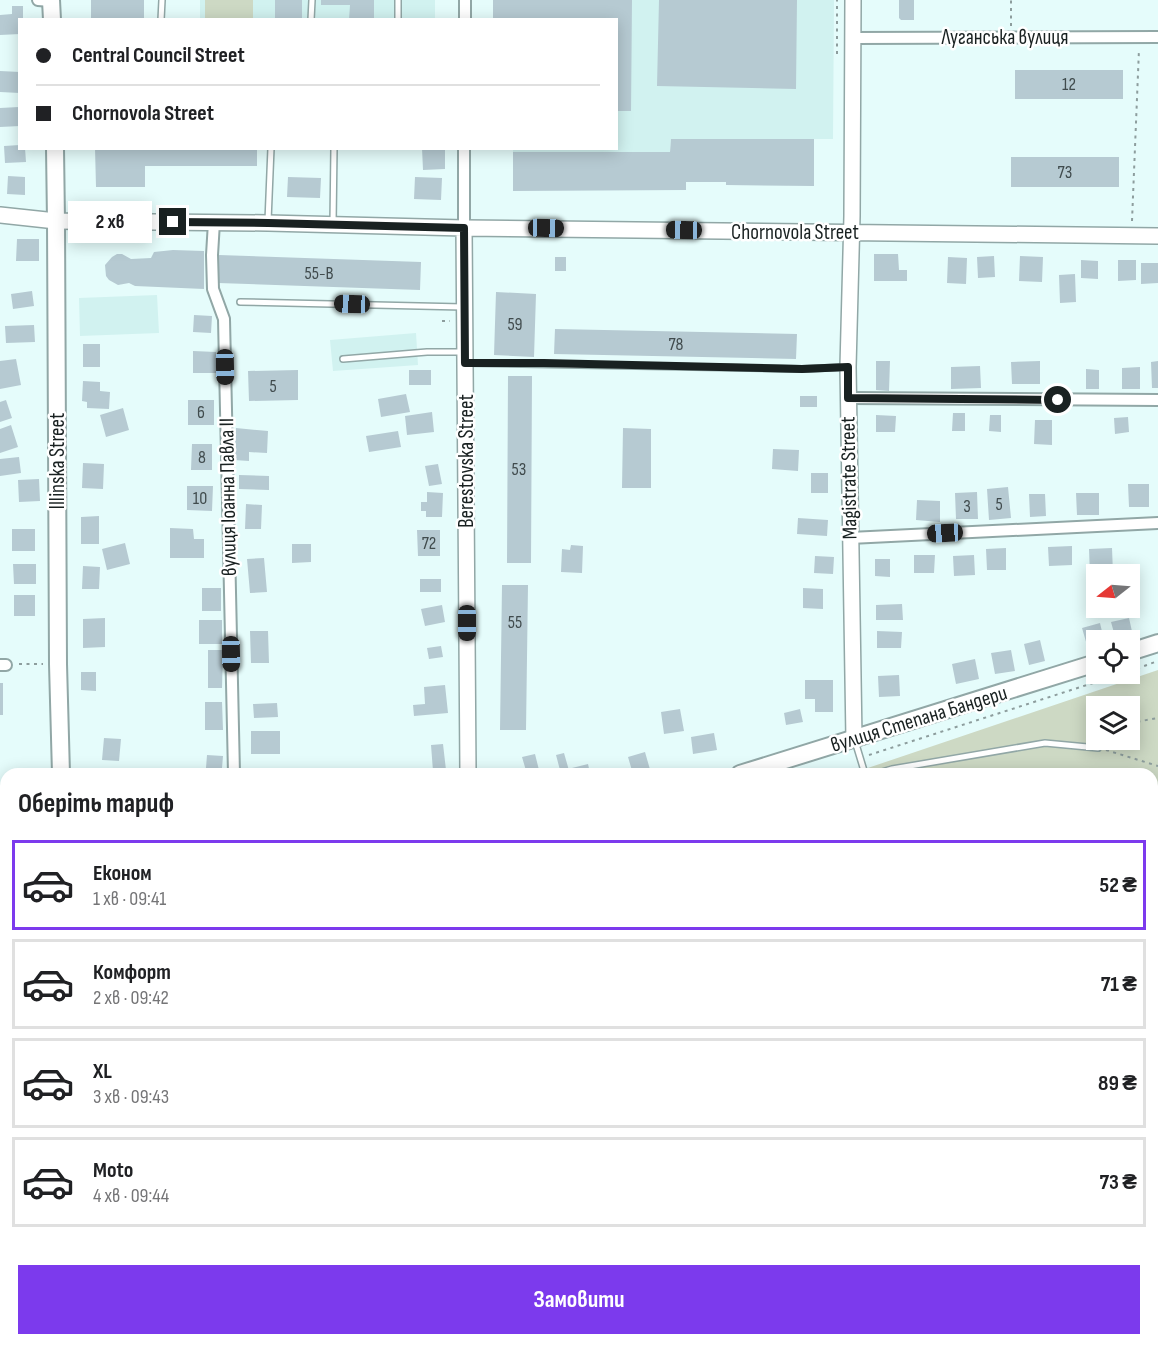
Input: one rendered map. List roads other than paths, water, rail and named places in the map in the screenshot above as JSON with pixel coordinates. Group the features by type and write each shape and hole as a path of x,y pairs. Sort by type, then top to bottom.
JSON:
{"main road":[{"path":"47,0 52,18"},
{"name":"Illinska Street","path":"55,150 58,664 61,768"},
{"path":"1140,649 1158,643"},
{"name":"вулиця Степана Бандери","path":"760,768 1086,666"}],"street":[{"path":"465,0 465,18"},
{"name":"Magistrate Street","path":"853,0 848,398 854,740"},
{"name":"Луганська вулиця","path":"853,38 1158,37"},
{"name":"Berestovska Street","path":"464,150 468,768"},
{"name":"Chornovola Street","path":"0,214 56,221 1158,236"},
{"name":"вулиця Іоанна Павла II","path":"214,222 213,289 224,319 234,768"},
{"path":"848,398 1158,400"},
{"path":"850,538 1158,523"}],"lane":[{"path":"161,18 162,0"},
{"path":"311,18 312,0"},
{"path":"398,0 398,18"},
{"path":"268,223 271,150"},
{"path":"333,224 334,150"},
{"path":"240,302 464,307"},
{"path":"343,359 427,352 465,358 544,363 802,369 848,367"},
{"path":"854,740 864,768"},
{"path":"898,768 1046,743 1086,747"}]}
